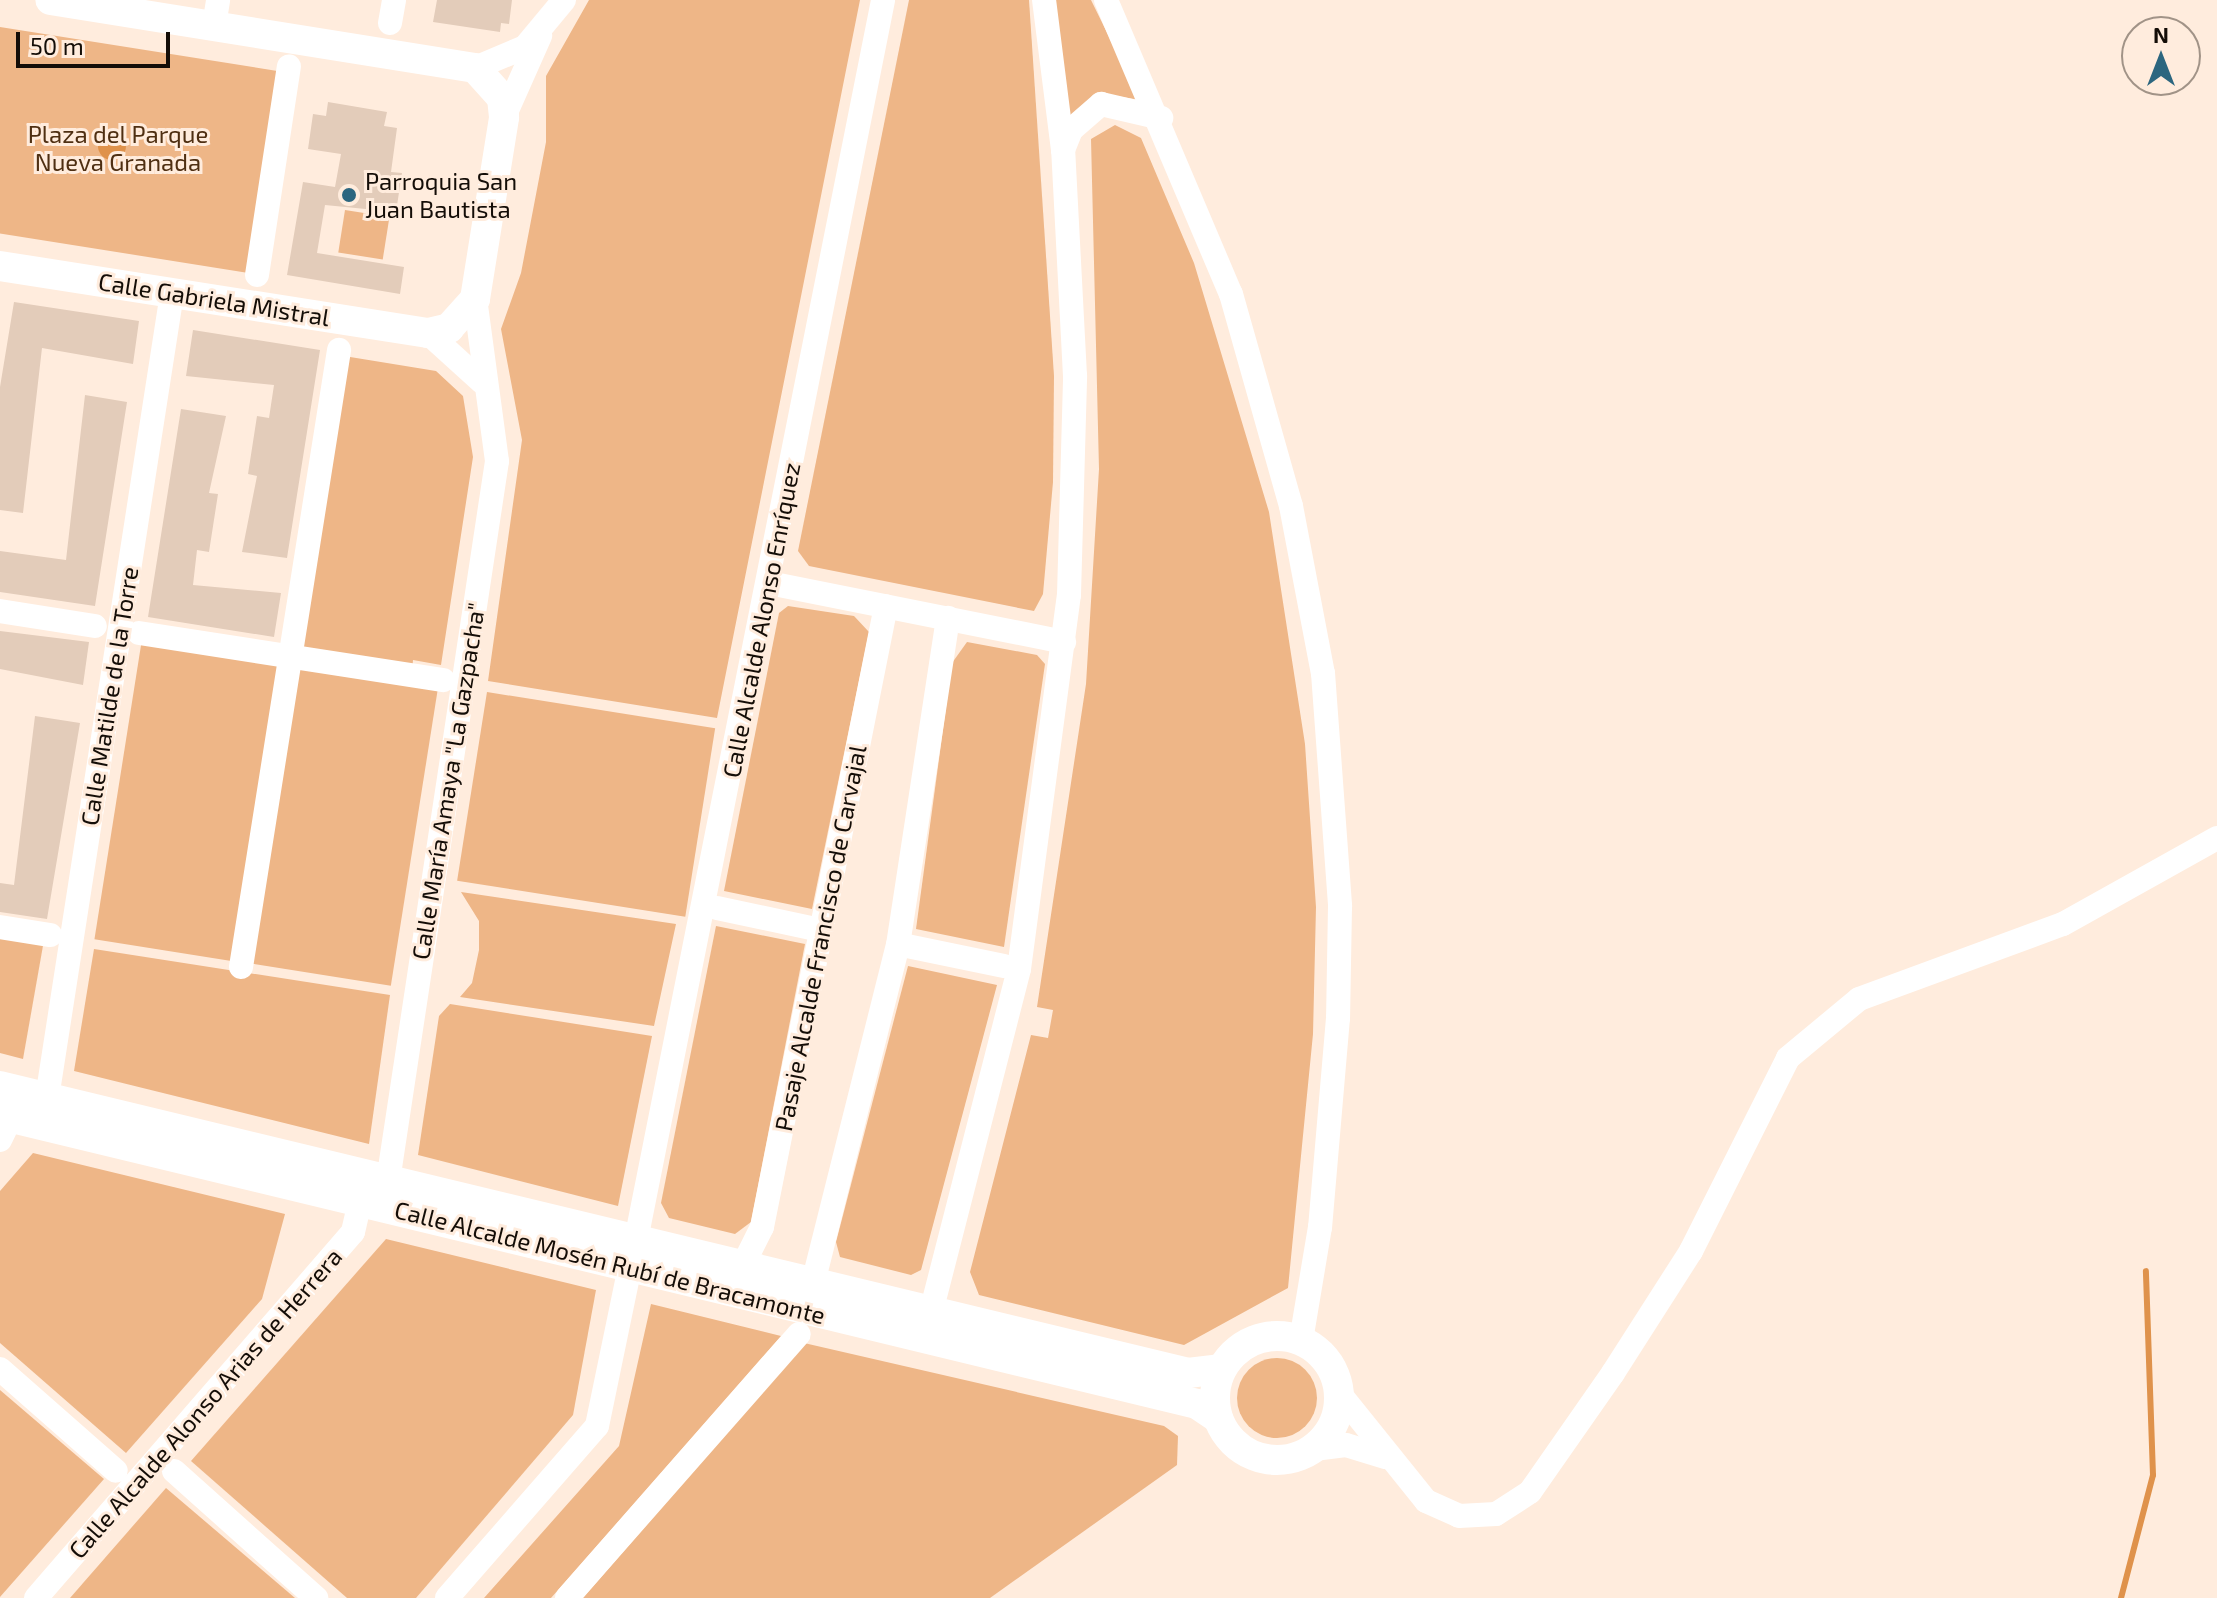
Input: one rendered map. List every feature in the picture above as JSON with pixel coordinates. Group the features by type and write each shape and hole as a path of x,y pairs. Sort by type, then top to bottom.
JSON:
{"main road":[{"path":"50,0 216,13 475,68 502,98 504,117 475,299 449,328 428,333"},
{"name":"Calle Gabriela Mistral","path":"0,266 428,333"},
{"name":"Calle Alcalde Mosén Rubí de Bracamonte","path":"0,1086 388,1181 633,1253 1197,1404 1218,1418"},
{"name":"Calle Alcalde Mosén Rubí de Bracamonte","path":"4,1124 360,1202 633,1253 743,1265 1188,1373 1222,1369"},
{"path":"1257,1340 1301,1341 1327,1360 1340,1394 1336,1420 1314,1449 1276,1461 1255,1457 1218,1418 1222,1369 1257,1340"}],"street":[{"path":"504,117 541,34 564,0"},
{"name":"Calle Alcalde Alonso Enríquez","path":"447,1598 597,1426 769,583 883,0"},
{"path":"931,1312 1019,969 1064,642 1075,376 1063,150 1044,0"},
{"path":"1106,0 1161,118 1261,391 1323,673 1339,892 1338,1018 1333,1118 1301,1341"},
{"path":"475,68 541,34"},
{"path":"257,275 289,66"},
{"path":"1063,150 1071,130 1101,104 1161,118"},
{"name":"Calle Matilde de la Torre","path":"47,1098 172,293"},
{"name":"Calle María Amaya \"La Gazpacha\"","path":"388,1181 497,461 482,382 475,299"},
{"path":"428,333 482,382"},
{"path":"241,967 339,350"},
{"path":"769,583 1064,642"},
{"name":"Pasaje Alcalde Francisco de Carvajal","path":"743,1265 762,1227 886,606"},
{"path":"0,611 95,626"},
{"path":"813,1283 898,945 948,618"},
{"path":"139,633 443,680"},
{"path":"1340,1394 1411,1489 1459,1516 1496,1514 1530,1492 1691,1251 1788,1058 1824,1024 1859,999 2063,924 2217,838"},
{"path":"717,908 811,928"},
{"path":"0,927 50,935"},
{"path":"907,946 1004,966"},
{"name":"Calle Alcalde Alonso Arias de Herrera","path":"36,1598 353,1232 360,1202"},
{"path":"567,1598 799,1334"},
{"path":"0,1369 116,1471"},
{"path":"1314,1449 1346,1445 1385,1457"},
{"path":"174,1471 316,1598"}],"green space":[{"path":"589,0 860,0 717,718 488,681 522,440 501,329 521,273 546,142 546,76"},
{"path":"909,0 1029,0 1054,376 1053,482 1043,594 1034,611 809,566 798,551"},
{"path":"1052,0 1091,0 1140,100 1116,96 1062,132"},
{"name":"Plaza del Parque Nueva Granada","path":"0,27 283,72 252,273 0,234"},
{"path":"1115,125 1141,138 1194,263 1269,512 1305,744 1316,907 1313,1034 1288,1288 1184,1345 979,1295 970,1272 1031,1035 1048,1038 1053,1010 1037,1007 1086,684 1099,469 1091,139"},
{"path":"345,210 389,217 383,260 338,252"},
{"path":"344,356 436,371 463,396 473,457 441,665 413,660 412,672 297,653"},
{"path":"788,606 854,616 869,632 812,909 724,891 779,613"},
{"path":"142,639 285,662 238,962 94,939"},
{"path":"967,642 1037,655 1045,664 1004,947 916,929 952,663"},
{"path":"297,664 438,686 391,986 250,963"},
{"path":"487,692 715,728 685,917 457,881"},
{"path":"461,892 676,924 654,1026 460,997 472,983 479,950 479,921"},
{"path":"716,926 805,944 751,1222 735,1234 669,1218 661,1203"},
{"path":"0,933 44,940 23,1059 0,1053"},
{"path":"94,949 390,995 369,1144 74,1071"},
{"path":"908,966 997,985 921,1270 911,1275 840,1257 836,1242"},
{"path":"450,1004 652,1036 618,1206 418,1155 439,1016"},
{"path":"33,1153 285,1214 262,1299 126,1453 0,1343 0,1191"},
{"path":"386,1239 596,1290 573,1415 416,1598 347,1598 191,1461"},
{"path":"651,1304 781,1336 551,1598 484,1598 619,1446"},
{"path":"804,1343 1164,1426 1178,1436 1177,1465 990,1598 583,1598"},
{"path":"1277,1358 1292,1361 1305,1370 1314,1383 1317,1398 1314,1413 1305,1426 1292,1435 1277,1438 1262,1435 1249,1426 1240,1413 1237,1398 1240,1383 1249,1370 1262,1361"},
{"path":"0,1390 104,1479 0,1597"},
{"path":"166,1488 295,1598 70,1598"}],"shaded area":[{"path":"112,132 122,136 126,146 122,156 112,160 102,156 98,146 102,136"}],"building":[{"path":"437,0 512,0 509,24 501,23 500,32 433,22"},
{"name":"Parroquia San Juan Bautista","path":"328,102 387,112 384,126 397,128 391,172 402,173 396,212 325,205 317,253 404,267 400,294 287,275 303,182 335,187 341,154 308,149 313,114 326,116"},
{"path":"14,302 139,321 133,364 42,348 23,513 0,510 0,387"},
{"path":"193,330 320,350 287,558 242,552 257,476 248,474 257,416 269,418 274,385 186,376"},
{"path":"85,395 127,402 95,606 0,592 0,551 66,560"},
{"path":"181,409 226,416 209,493 218,494 209,552 197,550 193,585 281,593 274,637 148,617"},
{"path":"0,631 89,642 83,685 0,669"},
{"path":"35,716 80,723 47,919 0,912 0,883 14,885"}],"waterway":[{"path":"2121,1598 2153,1475 2146,1271"}],"place":[{"name":"Parroquia San Juan Bautista","path":"349,195"}]}
